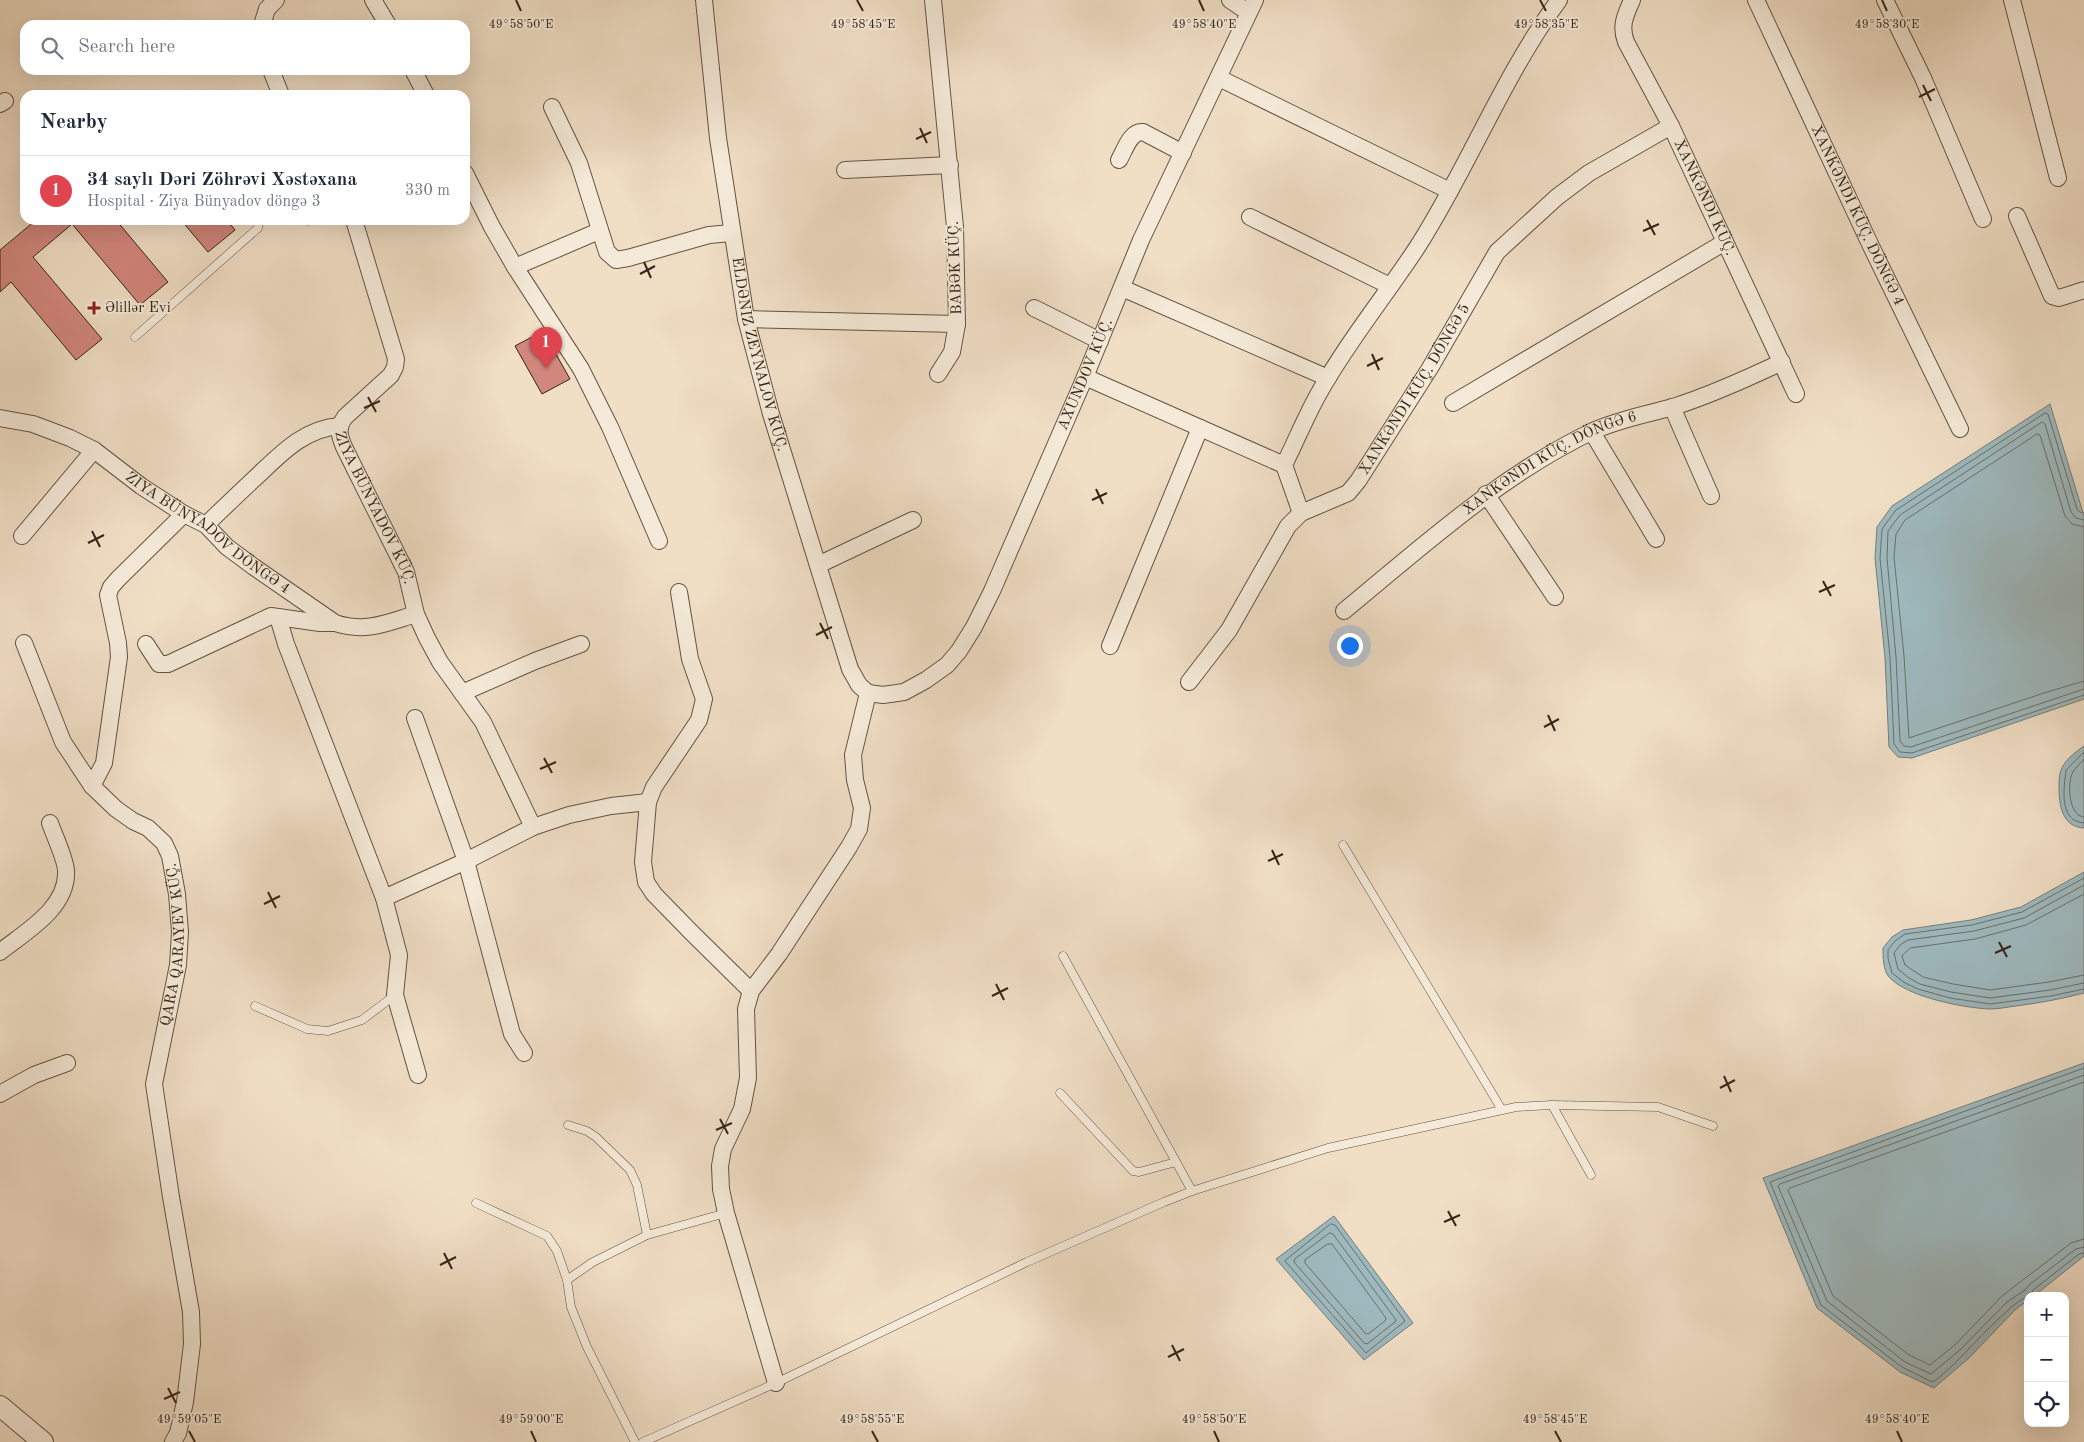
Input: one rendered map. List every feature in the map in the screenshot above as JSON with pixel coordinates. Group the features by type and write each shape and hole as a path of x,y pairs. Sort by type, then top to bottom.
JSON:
{"street":[{"path":"264,20 267,9 276,0"},
{"path":"373,0 385,20"},
{"name":"ELDƏNIZ ZEYNALOV KÜÇ.","path":"704,0 718,138 746,319 770,414 850,669 859,685 868,694"},
{"name":"BABƏK KÜÇ.","path":"746,319 958,324 955,227 933,0"},
{"path":"1230,0 1252,6"},
{"path":"1301,514 1284,464 1328,378 1418,245 1450,191 1523,53 1559,0"},
{"name":"XANKƏNDI KÜÇ.","path":"1632,0 1623,19 1623,32 1626,42 1671,126 1796,394"},
{"name":"XANKƏNDI KÜÇ. DÖNGƏ 4","path":"1756,0 1865,233 1960,429"},
{"path":"1885,0 1923,78 1983,219"},
{"path":"2012,0 2058,178"},
{"name":"AXUNDOV KÜÇ.","path":"868,694 884,695 904,692 926,680 940,670 959,651 974,627 992,591 1085,378 1141,240 1252,6"},
{"path":"273,75 279,90"},
{"path":"416,75 423,90"},
{"path":"1219,78 1450,191"},
{"path":"552,107 579,164 607,252 616,260 709,234 732,233"},
{"name":"XANKƏNDI KÜÇ. DÖNGƏ 5","path":"1189,682 1229,630 1288,526 1301,514 1348,492 1358,481 1430,368 1497,252 1557,197 1589,173 1671,126"},
{"path":"1119,160 1134,134 1138,132 1143,132 1183,153"},
{"path":"845,170 950,165"},
{"path":"470,183 515,267 581,369 610,427 659,541"},
{"path":"2017,216 2052,296 2059,298 2084,290"},
{"path":"1250,217 1390,286"},
{"name":"ZIYA BÜNYADOV KÜÇ.","path":"356,225 396,359 395,367 391,374 345,417 339,426 339,434 406,572 416,614 440,662 483,722 533,828"},
{"path":"515,267 600,232"},
{"path":"1453,403 1725,242"},
{"path":"1122,288 1328,378"},
{"path":"1034,308 1100,341"},
{"path":"938,374 952,352 958,324"},
{"name":"XANKƏNDI KÜÇ. DÖNGƏ 6","path":"1344,611 1486,494 1518,473 1592,432 1623,418 1672,407 1721,391 1782,362"},
{"path":"1085,378 1284,464"},
{"path":"1672,407 1710,496"},
{"name":"ZIYA BÜNYADOV DÖNGƏ 4","path":"0,418 33,424 70,438 94,450 141,486 184,514 206,525 227,547 335,623 350,628 375,627 416,614"},
{"path":"206,525 285,449 308,434 323,428 339,426"},
{"path":"1110,646 1200,428"},
{"path":"1592,432 1656,539"},
{"path":"22,536 94,450"},
{"path":"1486,494 1555,597"},
{"path":"92,786 104,763 119,657 108,595 118,578 184,514"},
{"path":"818,565 913,520"},
{"path":"679,592 690,659 704,700 699,720 654,787 648,802 643,862 646,882 654,894 751,991"},
{"path":"146,644 159,664 168,664 270,616 320,623 335,623"},
{"path":"278,617 286,644 384,898 399,955 395,995 418,1075"},
{"name":"QARA QARAYEV KÜÇ.","path":"24,643 63,742 92,786 116,809 133,821 148,828 161,839 170,856 177,894 180,932 178,965 154,1084 169,1188 191,1312 192,1344 186,1402 178,1433 173,1442"},
{"path":"462,693 535,661 581,644"},
{"path":"776,1383 726,1213 721,1189 720,1166 723,1149 742,1109 748,1078 746,1009 751,991 779,954 850,847 859,828 862,808 855,780 853,755 868,694"},
{"path":"415,718 466,861 512,1034 524,1053"},
{"path":"384,898 533,828 569,815 611,806 648,802"},
{"path":"0,952 46,916 62,894 66,871 50,823"},
{"path":"0,1094 34,1075 67,1063"},
{"path":"0,1406 43,1442"}],"lane":[{"path":"135,337 258,228 258,225"},
{"path":"1343,845 1502,1110"},
{"path":"1063,956 1192,1191"},
{"path":"255,1006 307,1029 328,1031 362,1020 395,995"},
{"path":"1060,1093 1133,1171 1139,1172 1176,1162"},
{"path":"1552,1105 1590,1175"},
{"path":"643,1442 724,1408 1027,1262 1192,1191 1328,1148 1516,1107 1552,1105 1658,1107 1713,1126"},
{"path":"568,1125 588,1131 630,1170 637,1184 647,1235"},
{"path":"476,1203 547,1236 557,1250 567,1280 572,1307 587,1347 636,1442"},
{"path":"567,1280 593,1262 647,1235 726,1213"}],"water":[{"path":"2050,404 2084,516 2084,699 1912,758 1898,757 1889,747 1885,658 1875,558 1877,527 1892,506"},
{"path":"2084,746 2084,828 2071,824 2063,814 2060,801 2059,778 2064,765"},
{"path":"2084,872 2084,993 2025,1005 1993,1009 1979,1008 1951,1004 1922,996 1897,984 1887,974 1883,948 1892,937 1903,930 1971,920 2021,907"},
{"path":"2084,1063 2084,1256 2039,1292 2024,1292 2024,1303 1969,1358 1934,1388 1900,1372 1817,1308 1763,1178"},
{"path":"1334,1216 1413,1323 1364,1360 1276,1259"}],"building":[{"path":"30,225 71,225 33,257 102,339 76,360 11,282 0,292 0,250"},
{"path":"73,225 120,225 168,282 140,305"},
{"path":"185,225 231,225 235,230 208,252"},
{"path":"543,331 570,379 542,394 515,346"}],"place":[{"name":"Əlillər Evi","path":"94,308"},
{"name":"34 saylı Dəri Zöhrəvi Xəstəxana","path":"546,368"}]}
